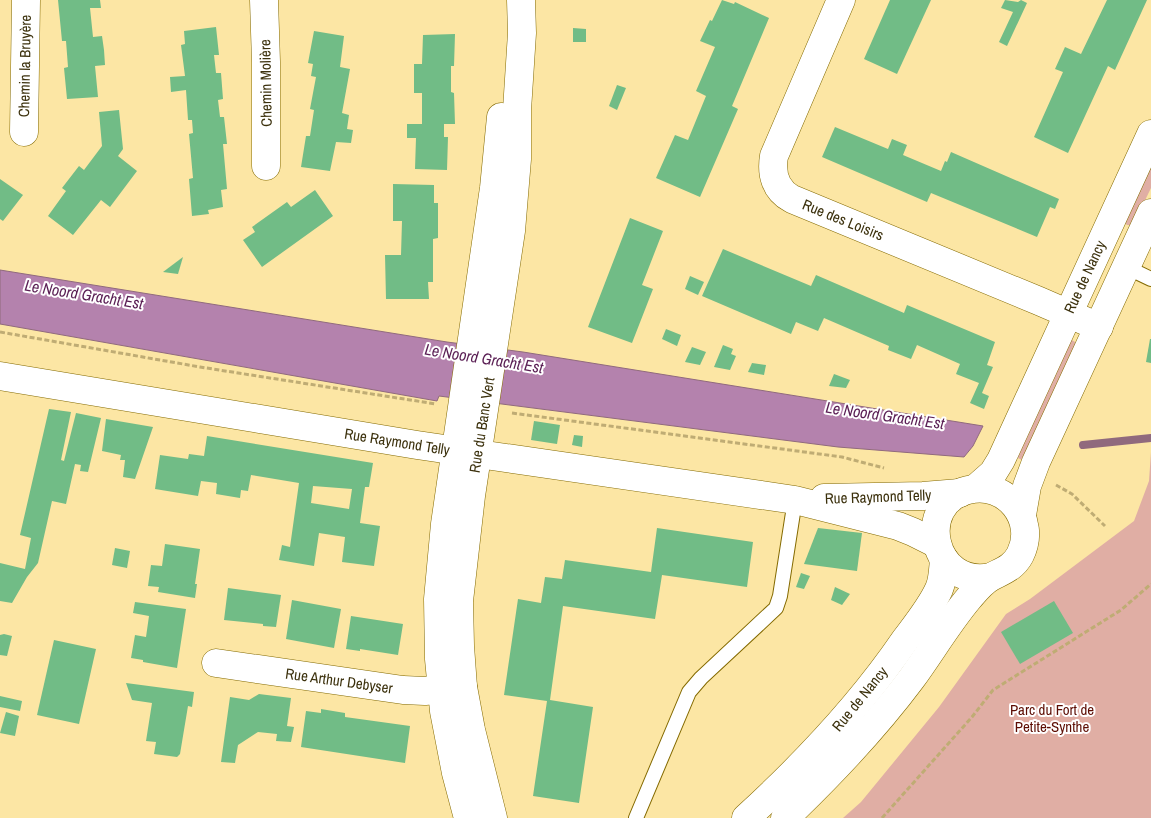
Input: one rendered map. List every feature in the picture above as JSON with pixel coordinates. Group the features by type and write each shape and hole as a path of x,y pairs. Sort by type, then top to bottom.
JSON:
{"street":[{"name":"Chemin la Bruyère","path":"24,132 26,0"},
{"name":"Chemin Molière","path":"264,0 266,166"},
{"name":"Rue du Banc Vert","path":"484,339 504,76 503,0"},
{"name":"Rue du Banc Vert","path":"493,818 471,730 452,688 438,645 439,582 444,532 467,453 484,339 511,231 516,178 517,102 522,33 521,0"},
{"name":"Rue des Loisirs","path":"840,0 774,156 773,174 776,184 792,199 1099,327"},
{"name":"Rue de Nancy","path":"968,491 993,473 1001,460 1151,134"},
{"path":"1022,515 1015,504 1005,495 989,489 968,491 949,501 939,516 936,530 940,552 952,568 963,575 974,578 991,577 1003,572 1011,567 1019,556 1024,544 1025,535 1022,515 1025,493 1034,467 1151,213"},
{"name":"Rue Raymond Telly","path":"0,376 467,453 795,500 898,526 913,532 940,552"},
{"name":"Rue Raymond Telly","path":"795,500 923,496 968,491"},
{"name":"Rue de Nancy","path":"746,818 820,746 881,675 935,597 941,582 940,552"},
{"name":"Rue de Nancy","path":"785,818 823,781 871,728 912,677 964,604 991,577"},
{"name":"Rue Arthur Debyser","path":"216,662 403,690 452,688"},
{"name":"Rue du Banc Vert","path":"452,688 453,756 468,818"}],"lane":[{"path":"1126,268 1151,279"},
{"path":"636,818 689,692 701,678 776,608 780,596 795,500"}],"path":[{"path":"0,332 473,409 525,414 842,457 889,469"},
{"path":"1034,467 1072,494 1106,526"},
{"path":"882,818 972,717 993,690 1121,610 1151,584"}],"green space":[{"path":"1151,160 1151,188 1135,221 1127,225 1125,223"},
{"path":"1069,340 1078,344 1024,461 1014,456"},
{"name":"Parc du Fort de Petite-Synthe","path":"1151,452 1151,818 843,818 861,802 939,707 1006,614 1030,599 1134,521 1149,481"}],"water":[{"path":"0,270 983,426 973,446 964,457 838,447 439,396 437,401 0,324"}],"building":[{"path":"58,0 100,0 101,8 90,8 93,37 102,36 104,50 105,65 95,66 98,97 67,99 64,68 68,67 66,41 62,41"},
{"path":"722,0 734,4 735,2 769,18 732,106 738,109 700,197 656,178 675,135 688,140 706,96 696,91 715,47 700,41"},
{"path":"890,0 931,0 897,74 864,59"},
{"path":"1005,0 1018,2 1021,0 1027,3 1007,46 999,42 1013,12 1001,8"},
{"path":"1107,0 1147,0 1115,70 1108,66 1068,153 1034,137 1063,72 1055,69 1065,47 1081,54"},
{"path":"216,27 219,55 214,55 216,73 221,73 223,99 218,100 220,117 224,117 227,144 223,144 227,189 221,190 223,207 208,210 209,214 192,216 189,179 193,178 189,134 193,133 192,120 188,120 186,90 171,92 170,77 185,76 181,45 185,44 184,31"},
{"path":"573,28 586,29 586,42 573,42"},
{"path":"314,31 344,36 340,67 350,69 342,113 349,115 347,129 353,130 351,143 336,142 330,171 301,167 306,136 310,136 314,110 310,109 316,77 311,76 313,64 308,63"},
{"path":"455,34 454,66 451,66 451,92 454,93 455,124 444,124 444,137 448,137 447,170 415,169 416,138 407,138 407,124 422,124 422,93 414,93 414,64 422,64 423,35"},
{"path":"617,85 626,88 617,110 609,106"},
{"path":"119,110 123,149 118,156 137,171 110,207 101,200 73,235 48,216 66,191 62,188 79,166 84,170 102,146 99,112"},
{"path":"835,127 888,149 892,139 907,145 903,155 941,171 951,152 1059,199 1055,209 1050,207 1037,237 931,193 927,202 822,157"},
{"path":"0,179 23,195 3,221 0,219"},
{"path":"393,184 434,185 434,203 438,203 438,238 433,239 433,282 428,282 429,299 386,299 385,255 401,255 402,221 393,221"},
{"path":"315,190 333,216 262,267 243,240 255,232 252,227 287,202 291,207"},
{"path":"630,218 663,231 642,285 653,289 632,343 588,327"},
{"path":"723,249 811,286 816,275 904,313 907,305 995,342 987,365 993,367 982,393 989,396 984,409 970,403 979,383 956,374 960,364 917,345 911,359 888,350 889,346 824,318 818,331 796,322 791,334 702,296"},
{"path":"183,257 178,274 163,272"},
{"path":"690,276 704,282 698,295 685,289"},
{"path":"666,329 681,335 677,346 662,339"},
{"path":"1151,339 1151,363 1146,362"},
{"path":"723,345 733,349 731,354 736,356 730,370 714,367"},
{"path":"692,347 706,352 700,365 685,362"},
{"path":"752,363 766,365 764,375 748,372"},
{"path":"834,374 850,380 846,388 829,386"},
{"path":"49,409 71,412 61,460 64,461 76,413 101,418 88,472 80,471 81,465 75,464 66,504 52,501 38,563 27,577 12,603 0,601 0,563 25,569 31,538 20,535"},
{"path":"106,419 153,427 135,479 123,477 125,460 120,460 121,455 102,451"},
{"path":"534,421 560,425 557,444 531,440"},
{"path":"574,435 583,436 582,447 572,445"},
{"path":"207,436 373,463 369,487 365,487 360,523 380,526 374,566 342,562 345,537 319,533 314,566 279,560 282,545 290,547 299,483 251,475 248,491 241,490 240,498 216,494 217,483 201,481 198,496 155,489 160,455 188,459 189,454 204,456","holes":["313,486 352,489 349,509 311,503"]},
{"path":"657,528 753,542 747,587 662,575 655,619 563,606 550,700 593,707 579,803 533,796 547,701 504,695 518,599 541,603 545,577 562,579 565,560 651,572"},
{"path":"818,528 862,533 857,571 804,564"},
{"path":"165,544 200,549 195,598 158,592 159,587 148,586 151,565 162,566"},
{"path":"115,548 130,551 127,568 112,565"},
{"path":"801,573 810,576 804,589 796,587"},
{"path":"835,587 850,594 842,605 831,600"},
{"path":"228,588 281,595 276,627 224,620"},
{"path":"292,600 341,609 334,648 286,639"},
{"path":"1054,601 1073,633 1020,664 1001,632"},
{"path":"135,602 186,609 177,668 131,658 135,635 146,637 149,616 133,613"},
{"path":"351,616 403,624 398,655 360,649 360,651 346,649"},
{"path":"0,635 12,636 7,656 0,655"},
{"path":"54,640 96,649 79,724 37,715"},
{"path":"126,683 194,692 192,707 188,706 180,754 177,757 154,754 156,742 146,741 152,703 132,700"},
{"path":"259,694 291,698 287,726 294,727 291,742 276,741 277,734 258,732 238,745 235,763 221,762 230,697 249,700"},
{"path":"0,696 22,701 20,711 0,707"},
{"path":"321,709 345,713 345,717 410,726 405,763 301,747 306,711 321,713"},
{"path":"6,712 19,716 15,736 0,733"}],"waterway":[{"name":"Le Noord Gracht Est","path":"1083,445 1151,438"}]}
